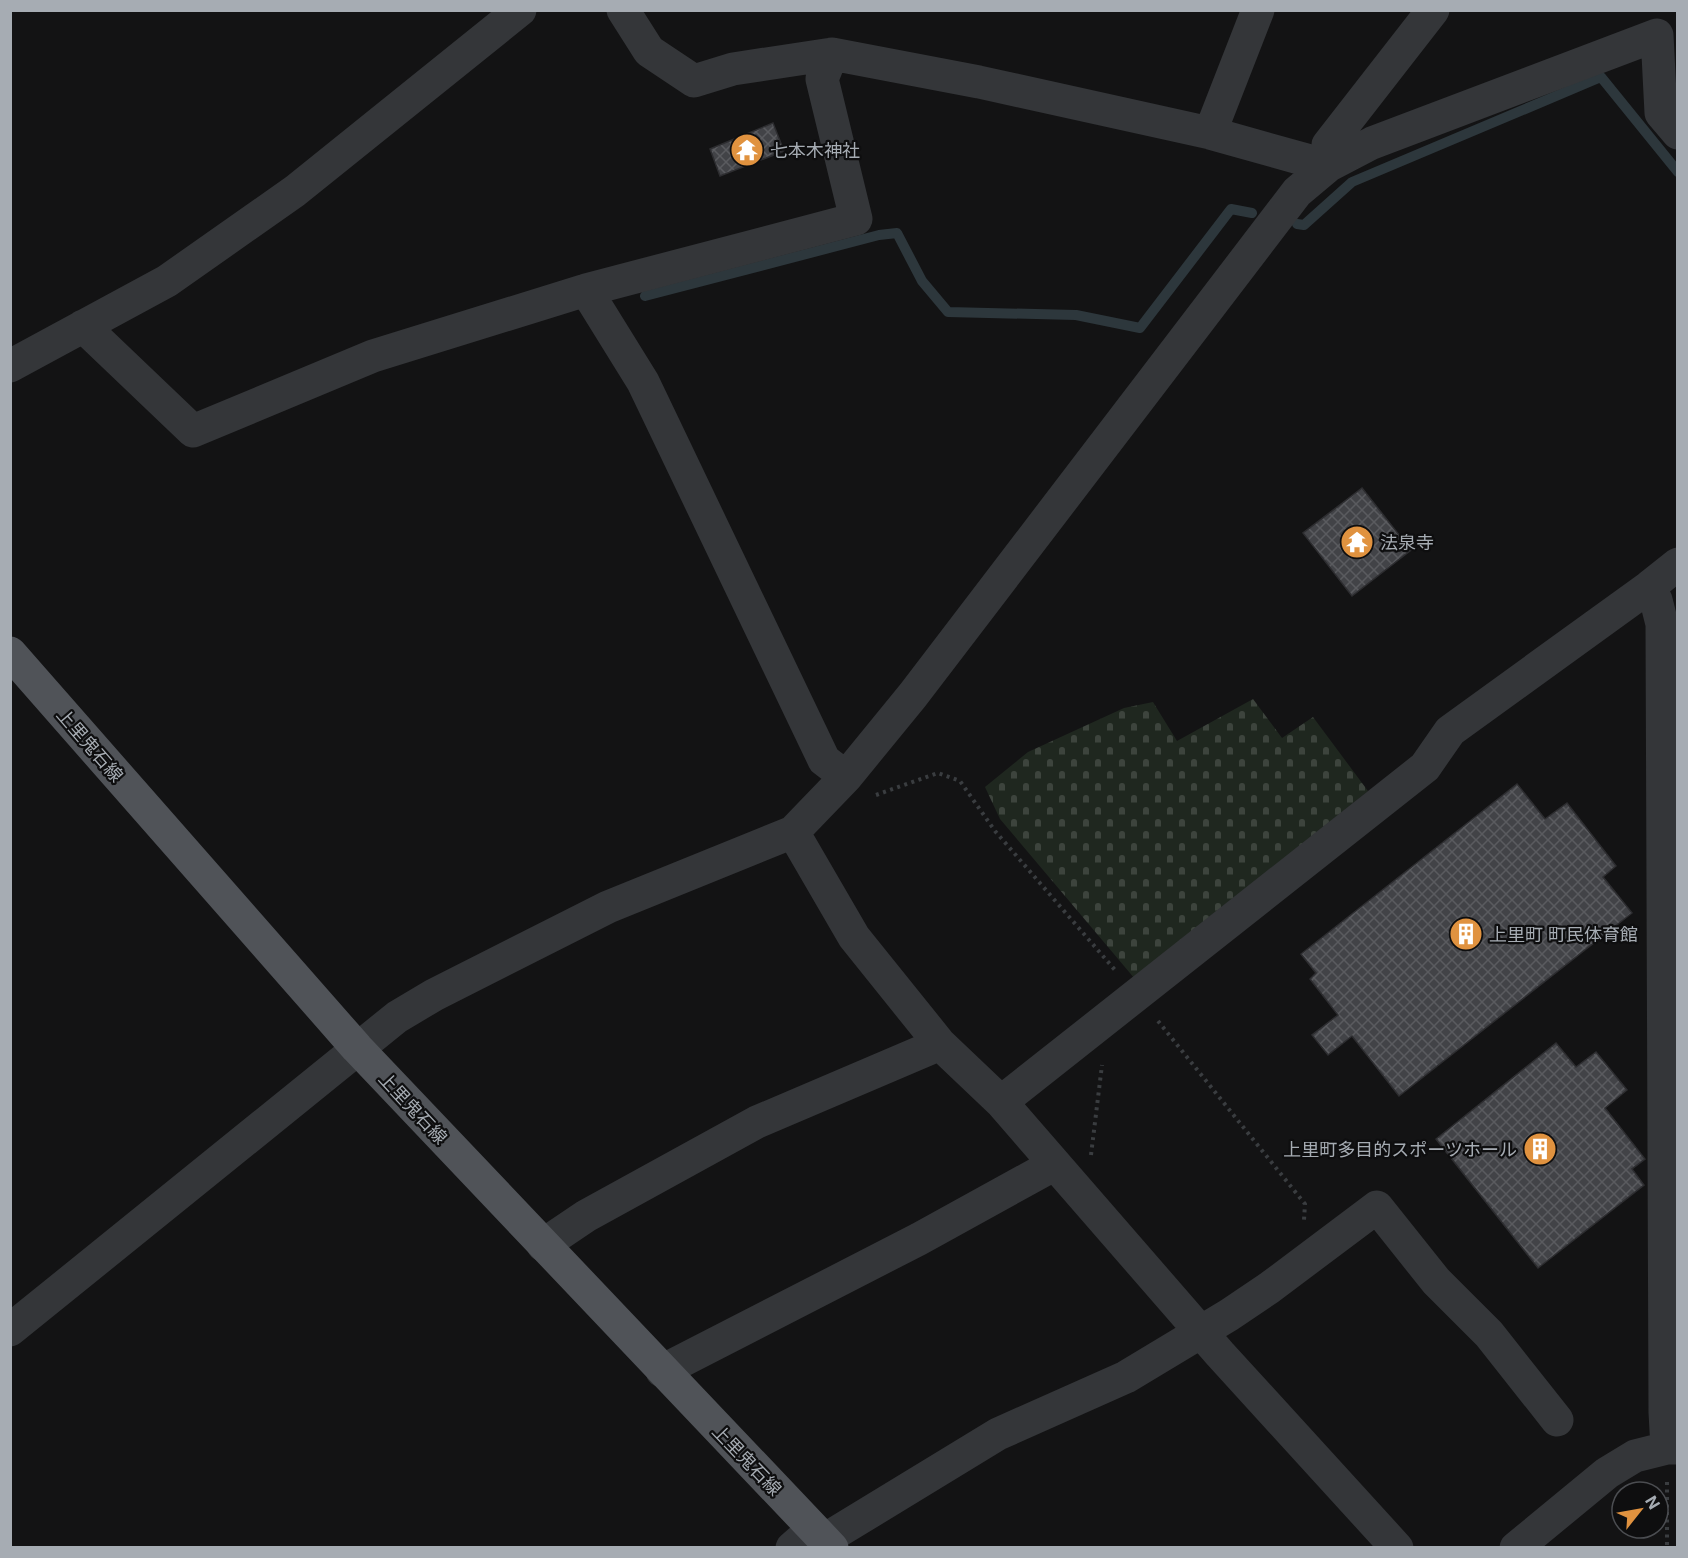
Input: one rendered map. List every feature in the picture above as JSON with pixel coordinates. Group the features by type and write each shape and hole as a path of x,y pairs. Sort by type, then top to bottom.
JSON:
{"main road":[{"name":"上里鬼石線","path":"10,653 357,1048 828,1544"}],"street":[{"path":"10,366 167,281 295,191 520,10"},
{"path":"623,10 649,51 694,81 733,69 832,54 979,82 1210,133 1328,166"},
{"path":"1210,133 1258,10"},
{"path":"1328,166 1328,146 1433,10"},
{"path":"10,1330 397,1017 434,995 608,907 793,832 846,777 913,695 1298,192 1328,166 1372,143 1664,25 1661,113 1677,133"},
{"path":"83,326 193,431 373,356 586,290 856,219 822,79 832,54"},
{"path":"586,290 643,381 824,760 846,777"},
{"path":"1001,1102 1147,1007 1425,767 1450,730 1649,587 1677,564"},
{"path":"1516,1548 1607,1473 1635,1456 1672,1448 1665,1412 1662,624 1656,600 1649,587"},
{"path":"793,832 854,937 940,1044 1001,1102 1200,1332 1397,1548"},
{"path":"543,1245 586,1216 757,1122 940,1044"},
{"path":"663,1371 919,1239 1055,1164"},
{"path":"792,1548 800,1540 828,1544 998,1434 1126,1377 1269,1288 1377,1207 1436,1281 1489,1334 1557,1420"}],"path":[{"path":"846,777 871,797 938,773 960,781 995,831 1147,1007 1305,1204 1304,1226"},
{"path":"1090,1158 1103,1054"},
{"path":"1667,1548 1672,1448"}],"green space":[{"path":"1253,699 1282,738 1313,717 1368,791 1135,979 1000,819 985,787 1028,752 1124,708 1153,702 1177,741"}],"building":[{"name":"七本木神社","path":"773,123 784,151 720,176 710,149"},
{"name":"法泉寺","path":"1362,488 1411,550 1352,596 1303,533"},
{"name":"上里町 町民体育館","path":"1517,784 1545,819 1567,803 1616,866 1603,877 1632,913 1399,1096 1352,1036 1328,1055 1312,1035 1338,1015 1310,979 1316,973 1301,954"},
{"name":"上里町多目的スポーツホール","path":"1556,1043 1576,1067 1596,1052 1627,1090 1605,1108 1645,1159 1632,1169 1644,1185 1538,1268 1436,1139"}],"waterway":[{"path":"1297,224 1304,225 1352,182 1601,77 1678,172"},
{"path":"645,296 879,235 897,233 922,281 948,312 1076,315 1140,328 1231,209 1252,213"}],"place":[{"name":"七本木神社","path":"747,150"},
{"name":"法泉寺","path":"1357,542"},
{"name":"上里町 町民体育館","path":"1466,934"},
{"name":"上里町多目的スポーツホール","path":"1540,1149"}]}
